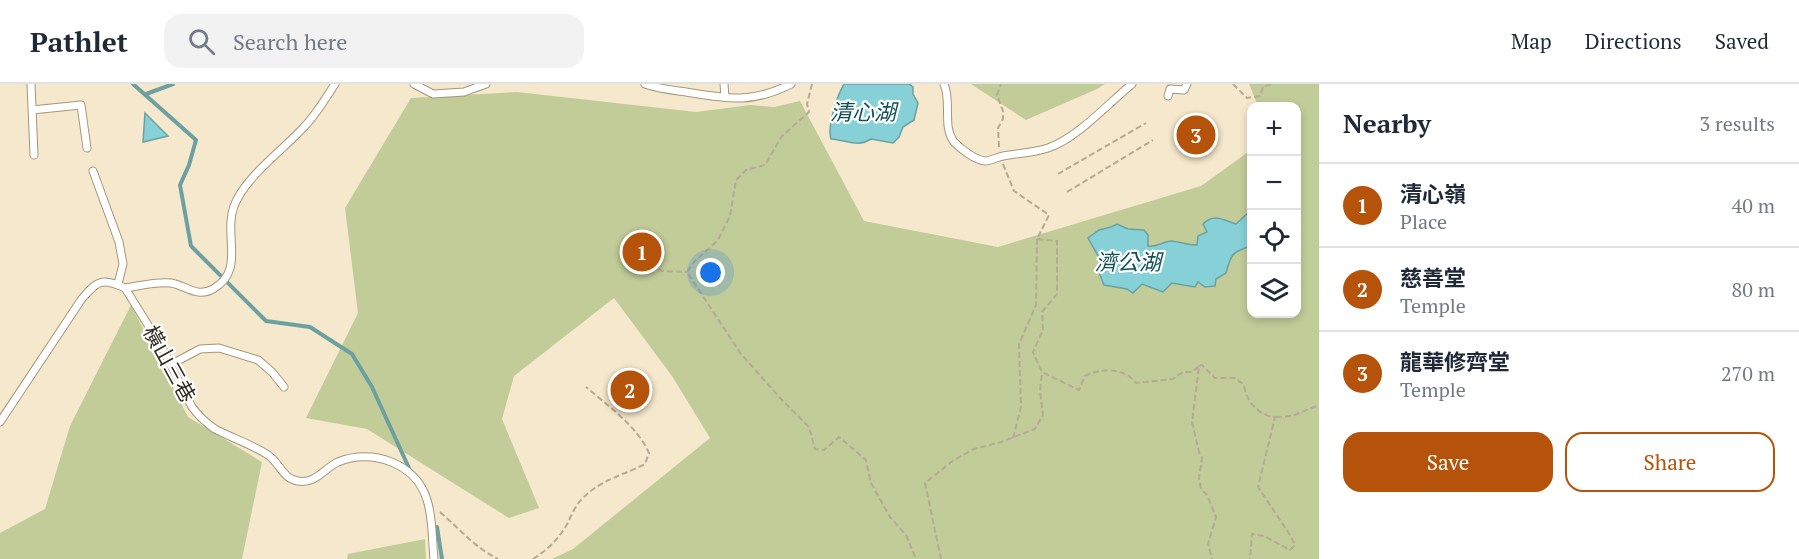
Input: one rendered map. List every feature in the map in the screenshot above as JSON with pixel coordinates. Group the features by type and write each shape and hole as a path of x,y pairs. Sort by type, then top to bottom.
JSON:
{"lane":[{"path":"31,84 34,155"},
{"path":"125,288 169,283 197,294 211,291 223,283 230,273 231,218 239,196 255,175 310,121 336,84"},
{"path":"414,84 433,94 464,92 486,84"},
{"path":"645,84 667,91 748,99 771,94 791,84"},
{"path":"724,84 724,98"},
{"path":"944,84 949,110 947,125 954,141 974,158 985,161 1048,148 1067,139 1132,84"},
{"path":"1168,96 1170,89 1185,90 1187,84"},
{"path":"32,110 81,105 87,148"},
{"path":"0,422 94,284 105,281 118,284 123,264 119,242 93,171"},
{"name":"橫山三巷","path":"118,284 125,288 192,407 207,423 270,456 286,476 296,481 311,481 335,463 352,457 387,459 402,466 423,489 428,503 434,559"},
{"path":"170,365 200,349 219,348 258,360 284,387"}],"path":[{"path":"687,272 694,262 718,240 730,216 736,180 746,170 765,165 782,136 809,112 807,104 812,84"},
{"path":"1002,84 997,95 1003,111 998,128 1000,157 1014,191 1049,215 1036,238 1036,305 1019,344 1021,407 1012,438"},
{"path":"1233,84 1247,98 1260,96 1263,87 1271,84"},
{"path":"1058,174 1146,123"},
{"path":"1067,192 1153,140"},
{"path":"940,559 925,483 954,460 974,449 1035,429 1043,415 1040,391 1042,372 1033,352 1043,330 1042,312 1057,294 1057,241 1036,238"},
{"path":"641,252 647,266 663,271 687,272"},
{"path":"687,272 741,354 809,427 815,449 824,450 839,436 866,460 871,483 890,517 906,535 916,559"},
{"path":"1042,372 1079,390 1085,376 1098,370 1131,375 1136,382 1173,379 1184,372 1192,372 1202,365 1215,378 1235,378 1244,385 1250,404 1269,417 1292,416 1319,405"},
{"path":"1198,366 1192,422 1202,458 1199,478 1201,489 1207,495 1216,518 1208,544 1212,559"},
{"path":"533,559 549,549 558,539 581,499 608,480 645,464 648,453 640,438 628,424 586,387"},
{"path":"1250,559 1252,534 1264,536 1290,550 1295,545 1258,487 1275,417"},
{"path":"428,503 462,530 482,551 498,559"}],"green space":[{"path":"971,84 1105,84 1026,120"},
{"path":"1249,84 1319,84 1319,559 552,559 573,549 710,438 672,376 614,298 514,376 502,419 539,508 509,518 367,429 306,418 358,313 345,208 411,98 517,92 696,112 750,105 774,107 800,101 864,221 998,247 1201,186 1247,153 1247,318 1301,318 1301,102 1256,102"},
{"path":"131,305 188,417 262,462 242,559 0,559 0,533 45,509 70,426"},
{"path":"425,539 426,559 347,559 348,554"}],"water":[{"name":"清心湖","path":"844,84 909,84 913,87 913,94 918,103 914,120 903,127 899,137 893,143 871,139 856,143 831,139 830,127 833,111"},
{"path":"145,113 168,136 143,142"},
{"name":"濟公湖","path":"1247,214 1247,247 1233,255 1226,273 1216,279 1215,286 1205,287 1198,282 1195,287 1172,283 1163,292 1142,284 1133,293 1127,289 1104,285 1098,270 1102,263 1088,238 1099,230 1117,224 1128,229 1144,230 1148,235 1148,246 1172,241 1197,245 1198,236 1207,232 1203,224 1207,221 1219,218 1236,224"}],"waterway":[{"path":"133,84 196,140 180,185 191,246 266,321 310,327 352,354 372,387 409,468"},
{"path":"146,94 173,84"},
{"path":"437,527 442,559"}],"place":[{"name":"龍華修齊堂","path":"1196,135"},
{"name":"清心嶺","path":"642,252"},
{"name":"慈善堂","path":"630,390"}]}
